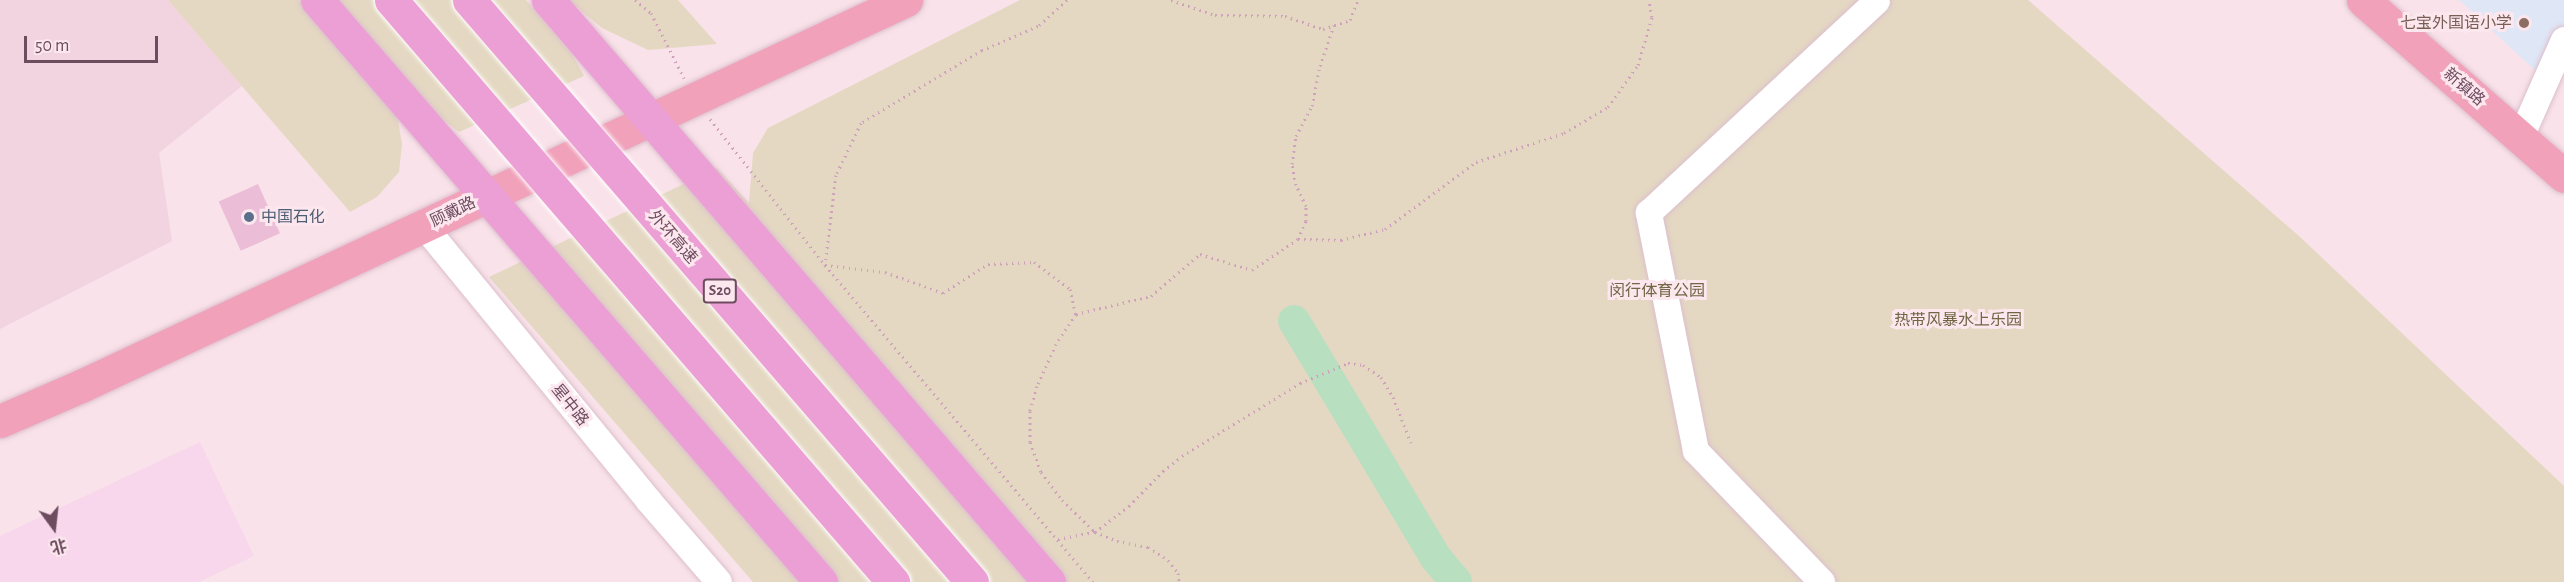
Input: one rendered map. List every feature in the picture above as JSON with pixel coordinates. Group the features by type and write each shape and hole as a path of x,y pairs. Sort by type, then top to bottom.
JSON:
{"highway":[{"path":"317,0 821,582"},
{"path":"391,0 893,582"},
{"name":"外环高速","path":"469,0 972,582"},
{"path":"548,0 652,118 1049,582"}],"main road":[{"name":"顾戴路","path":"0,421 81,386 906,0"},
{"name":"新镇路","path":"2363,0 2564,176"}],"street":[{"path":"1821,582 1696,451 1649,213 1877,1"},
{"path":"2521,137 2564,40"},
{"name":"星中路","path":"424,226 719,582"}],"path":[{"path":"635,0 651,13 694,98 825,265 1093,582"},
{"path":"825,265 836,175 861,123 982,50 1038,26 1067,0"},
{"path":"1171,0 1215,15 1285,16 1323,29 1350,20 1358,0"},
{"path":"1298,239 1341,240 1385,229 1476,162 1564,133 1608,107 1638,65 1652,17 1649,0"},
{"path":"1179,582 1178,573 1168,560 1148,547 1117,541 1095,532 1062,500 1041,472 1030,442 1030,411 1037,386 1056,344 1076,314 1151,296 1200,254 1252,270 1298,239 1306,221 1306,206 1296,185 1292,164 1296,136 1312,106 1320,66 1334,25"},
{"path":"825,265 885,272 943,293 988,264 1034,262 1070,289 1076,314"},
{"path":"1058,539 1095,532 1129,506 1163,471 1182,456 1299,383 1348,363 1363,365 1381,377 1393,397 1411,443"}],"shaded area":[{"path":"0,0 168,0 242,86 159,153 172,241 0,329"},
{"name":"七宝外国语小学","path":"2459,0 2564,0 2564,62 2551,85"},
{"path":"200,442 254,556 199,582 0,582 0,536"}],"green space":[{"path":"168,0 299,0 397,114 402,144 399,172 377,197 350,212"},
{"path":"338,0 526,0 572,54 584,76 459,132 436,114"},
{"path":"568,0 678,0 717,44 648,50 602,28"},
{"name":"闵行体育公园","path":"1020,0 2028,0 2299,236 2564,486 2564,582 753,582 489,277 717,168 749,203 753,153 768,128"}],"building":[{"name":"中国石化","path":"258,184 280,233 241,251 219,201"}],"waterway":[{"path":"1294,321 1436,558 1456,582"}],"place":[{"name":"七宝外国语小学","path":"2524,23"},
{"name":"中国石化","path":"249,217"}],"park label":[{"name":"热带风暴水上乐园","path":"1958,320"}]}
